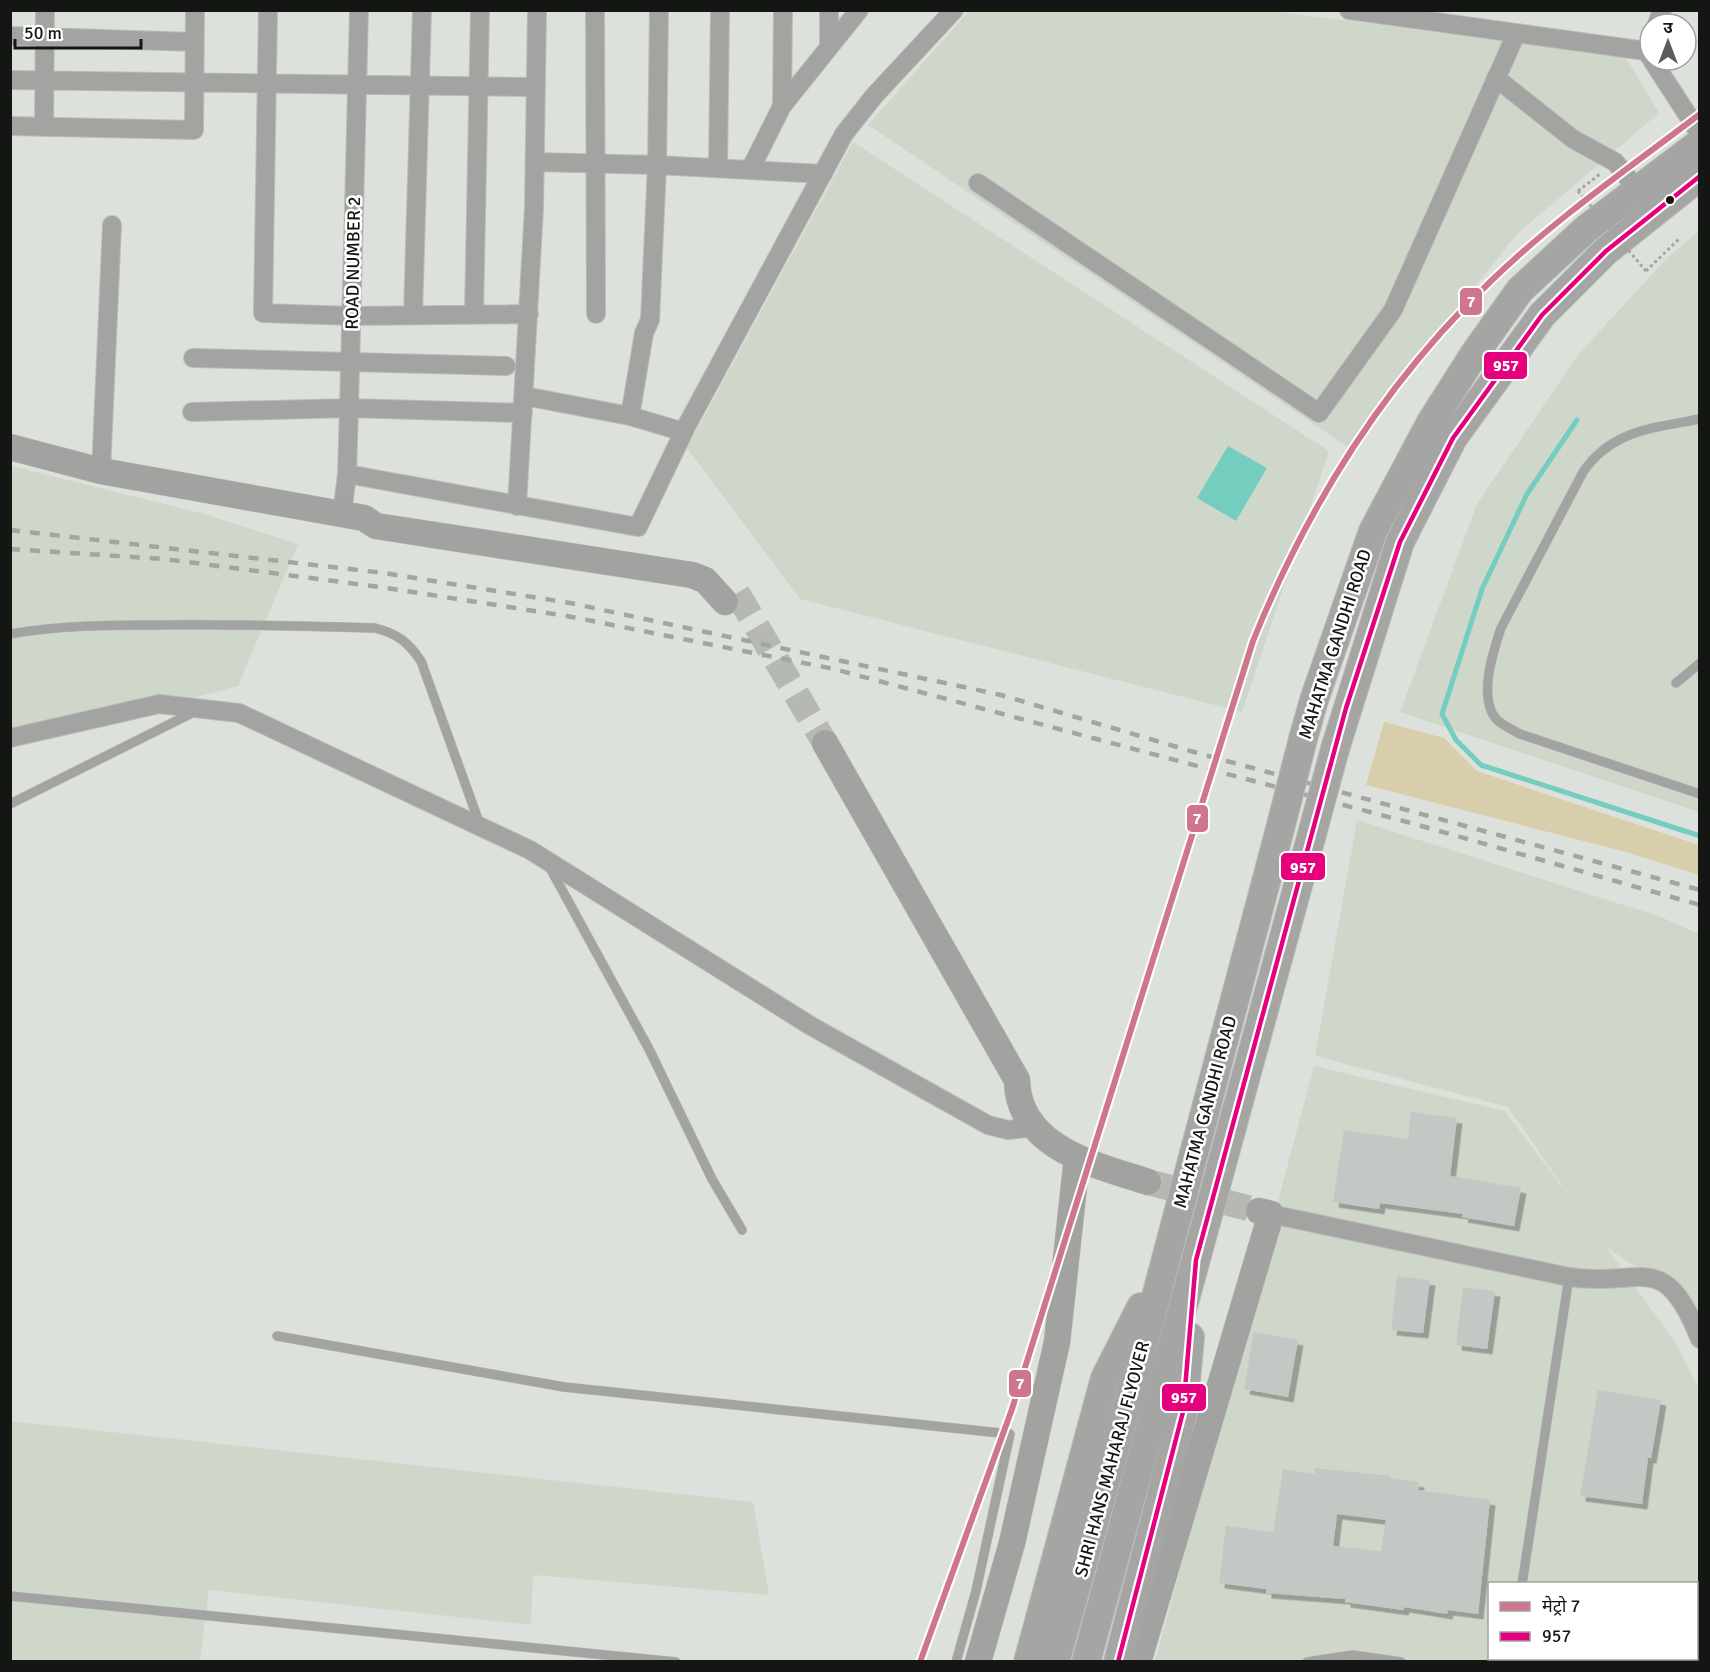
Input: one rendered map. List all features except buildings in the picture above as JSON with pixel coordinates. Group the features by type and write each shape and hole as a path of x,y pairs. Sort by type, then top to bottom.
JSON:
{"main road":[{"name":"MAHATMA GANDHI ROAD","path":"1167,1255 1314,700 1373,531 1431,422 1474,353 1520,290 1586,229 1700,143"},
{"name":"MAHATMA GANDHI ROAD","path":"1196,1260 1335,749 1400,542 1453,438 1542,315 1606,251 1693,186"},
{"name":"SHRI HANS MAHARAJ FLYOVER","path":"1055,1662 1167,1255"},
{"path":"1028,1662 1105,1378 1167,1255"},
{"name":"SHRI HANS MAHARAJ FLYOVER","path":"1086,1662 1196,1260"},
{"path":"1118,1662 1183,1412 1196,1260"}],"street":[{"path":"44,126 45,10"},
{"path":"10,126 194,130 195,10"},
{"path":"268,10 262,313 352,316 529,314"},
{"name":"ROAD NUMBER 2","path":"353,516 347,474 359,10"},
{"path":"413,315 422,10"},
{"path":"474,314 480,10"},
{"path":"518,506 535,162 537,10"},
{"path":"595,10 593,164 596,314"},
{"path":"630,416 644,333 650,320 657,165 659,10"},
{"path":"718,168 720,10"},
{"path":"782,106 783,10"},
{"path":"829,10 829,46"},
{"path":"750,170 782,106 859,10"},
{"path":"347,474 638,527 684,432 844,134 874,96 954,10"},
{"path":"1349,10 1455,18 1516,33 1638,50"},
{"path":"978,183 1319,413 1393,310 1516,33"},
{"path":"10,36 194,42"},
{"path":"1661,72 1700,134"},
{"path":"1496,78 1573,139 1615,162 1638,190"},
{"path":"10,80 536,87"},
{"path":"535,162 657,165 823,174"},
{"path":"101,471 112,225"},
{"path":"193,358 506,366"},
{"path":"192,412 523,405 630,416 684,432"},
{"path":"10,447 101,471 353,516 376,526 692,575 705,580 731,598"},
{"path":"10,738 159,704 239,713 481,827 545,860 811,1026 988,1125 1008,1130 1034,1127"},
{"path":"818,747 1004,1087 1017,1093 1034,1127 1045,1139 1077,1158 1148,1182"},
{"path":"978,1662 1012,1543 1057,1342 1077,1158"},
{"path":"1138,1662 1265,1213 1569,1277 1590,1280 1638,1275 1653,1277 1667,1285 1678,1296 1700,1340"}],"lane":[{"path":"1700,419 1635,432 1595,454 1582,472 1501,628 1492,656 1486,690 1496,719 1520,734 1700,794"},
{"path":"10,634 112,625 205,624 375,628 394,633 409,643 421,661 481,827"},
{"path":"1676,683 1700,663"},
{"path":"10,804 201,709"},
{"path":"545,860 649,1049 712,1179 742,1230"},
{"path":"1522,1582 1569,1277"},
{"path":"277,1336 564,1388 1010,1434 976,1591 956,1662"},
{"path":"10,1596 676,1662"},
{"path":"1307,1662 1353,1655 1401,1662"}],"path":[{"path":"1615,162 1578,191 1646,270 1679,239"}],"shaded area":[{"path":"970,10 1272,11 1625,56 1659,113 1517,234 1348,447 868,125"},
{"path":"853,142 1329,451 1242,712 800,599 687,448"},
{"path":"1699,231 1699,812 1400,712 1477,504 1577,356 1666,259"},
{"path":"11,466 201,513 298,544 238,686 11,747"},
{"path":"1384,722 1444,738 1477,771 1699,845 1699,875 1626,852 1366,785"},
{"path":"1357,820 1661,917 1699,934 1699,1326 1693,1306 1606,1247 1674,1340 1699,1388 1699,1661 1155,1662 1314,1066 1505,1111 1572,1200 1508,1107 1315,1056"},
{"path":"11,1421 753,1502 769,1595 533,1575 531,1625 209,1590 200,1661 11,1662"}],"water":[{"path":"1228,446 1267,468 1236,521 1197,498"}],"waterway":[{"path":"1577,420 1527,494 1482,589 1442,714 1456,740 1481,765 1700,836"}],"tunnel":[{"path":"737,593 825,743"},
{"path":"1148,1182 1259,1211"}],"railway":[{"path":"10,530 384,573 570,603 1001,695 1194,752 1700,890"},
{"path":"10,549 164,559 380,587 567,616 834,669 1411,823 1700,905"}],"metro line":[{"name":"7","path":"920,1662 1012,1409 1253,641 1298,542 1352,448 1416,361 1452,320 1515,258 1541,236 1700,114"}],"transit line":[{"name":"957","path":"1118,1662 1183,1412 1196,1260 1346,708 1400,542 1453,438 1542,315 1606,251 1700,176"}]}
